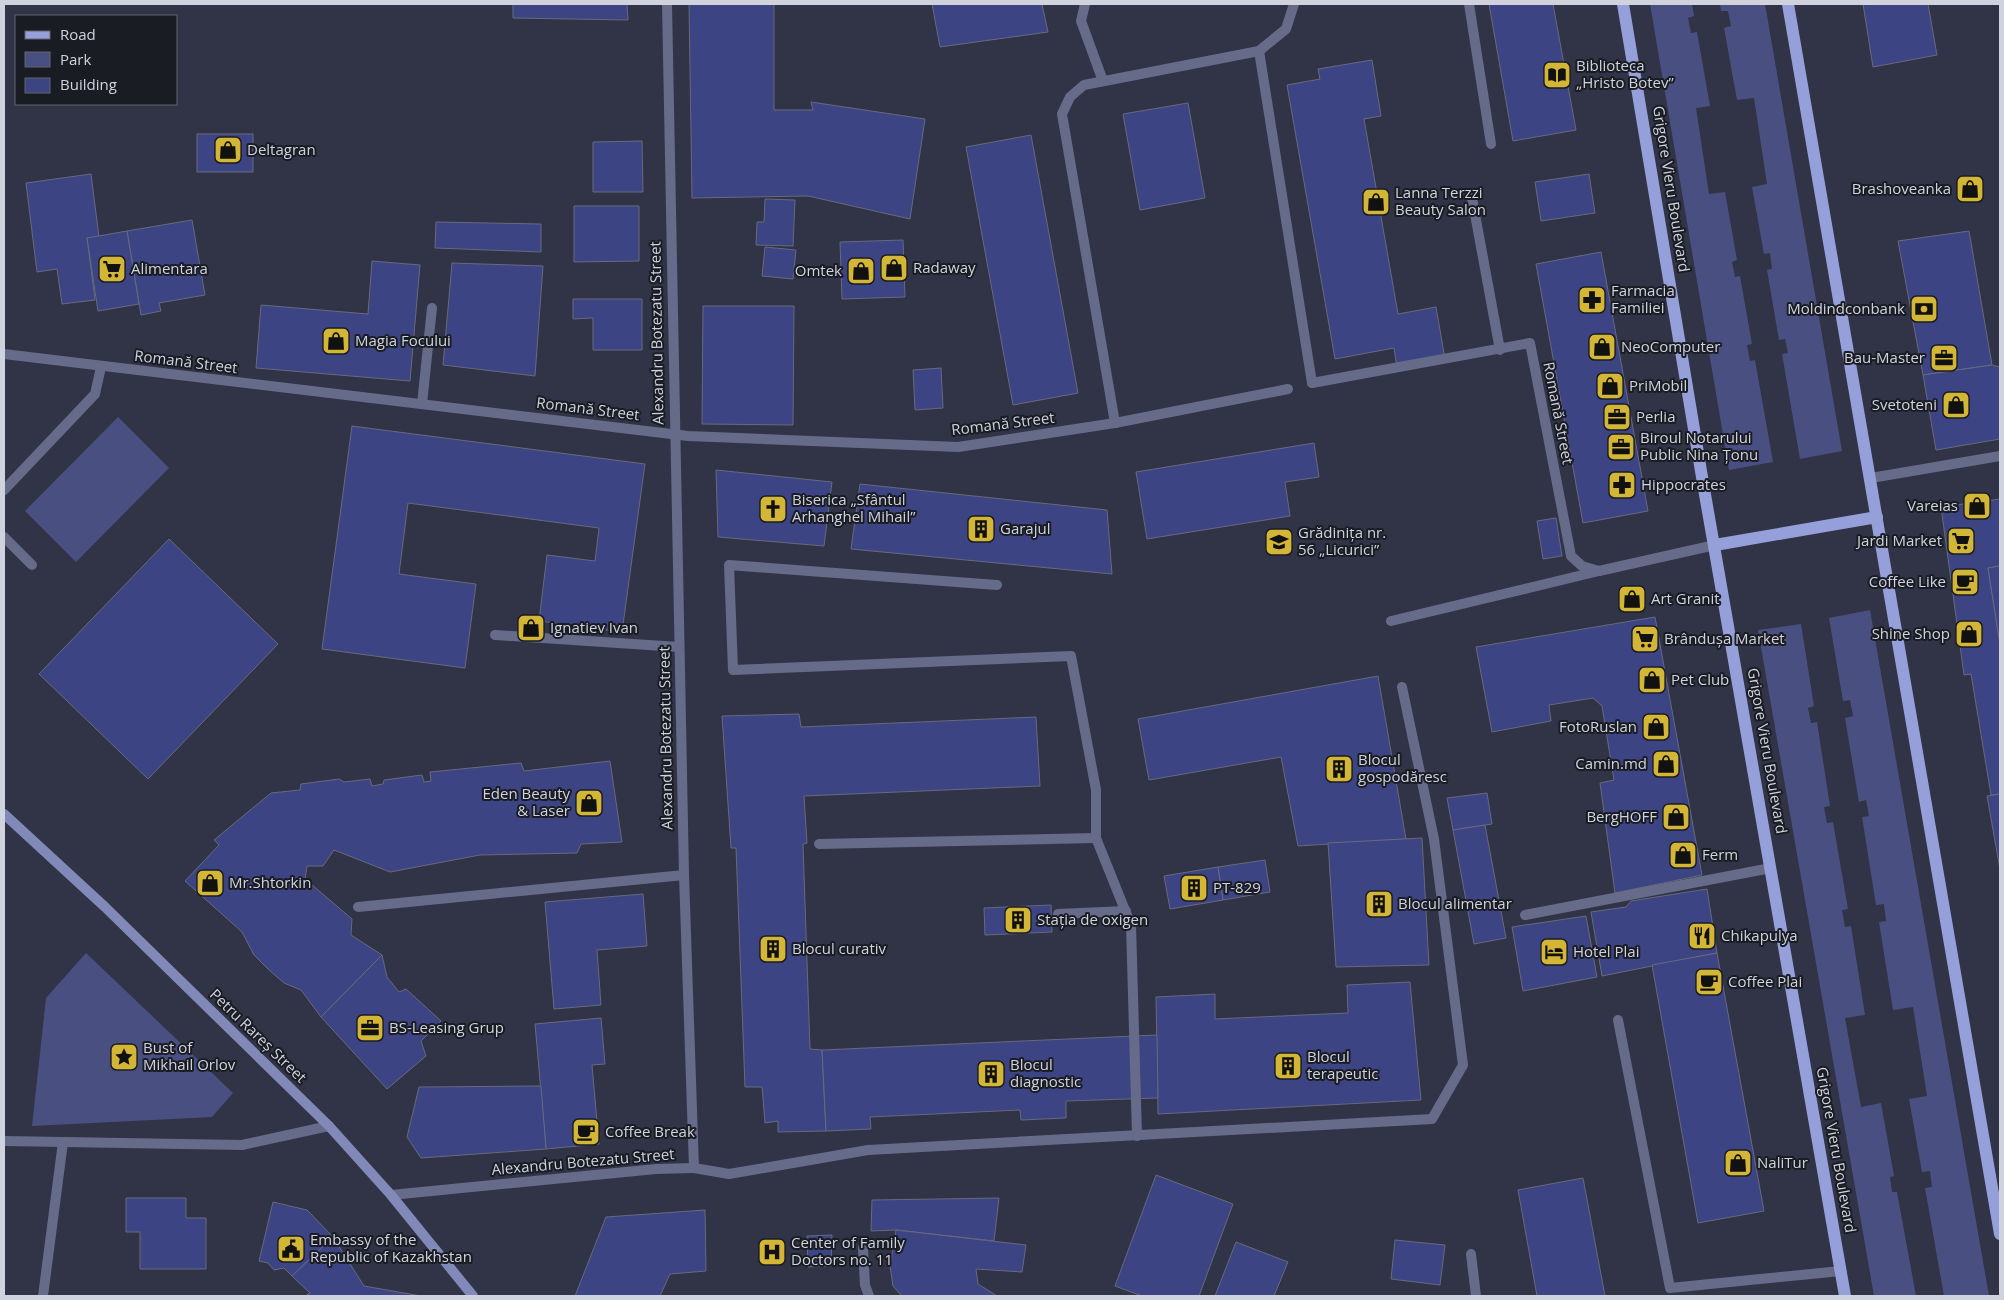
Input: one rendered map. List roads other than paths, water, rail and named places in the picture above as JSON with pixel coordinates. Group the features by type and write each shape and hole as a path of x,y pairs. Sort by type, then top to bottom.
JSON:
{"main road":[{"name":"Grigore Vieru Boulevard","path":"1623,4 1845,1296"},
{"path":"1788,4 1878,517 2000,1234"},
{"path":"1715,545 1878,517"},
{"name":"Petru Rareș Street","path":"4,814 105,908 329,1126 391,1195 473,1296"}],"street":[{"name":"Alexandru Botezatu Street","path":"391,1195 656,1169 694,1168 684,875 667,4"},
{"path":"1085,4 1081,21 1102,82"},
{"path":"1115,424 1062,114 1070,98 1084,85 1259,51 1286,29 1294,4"},
{"path":"1469,4 1491,144"},
{"name":"Romană Street","path":"1259,51 1312,383 1530,343 1571,556 1582,566 1599,571"},
{"path":"1472,198 1500,350"},
{"path":"422,404 432,308"},
{"name":"Romană Street","path":"4,354 674,434 958,447 1115,424 1288,389"},
{"path":"4,490 94,394 101,367"},
{"path":"1871,478 2000,456"},
{"path":"4,537 32,566"},
{"path":"1391,620 1715,545"},
{"path":"997,585 729,565 733,670 1071,656 1096,790 1096,838 1131,925 1137,1136"},
{"path":"496,635 679,647"},
{"path":"694,1168 729,1174 868,1150 1432,1119 1463,1065 1434,839 1402,687"},
{"path":"819,844 1096,838"},
{"path":"1525,915 1771,868"},
{"path":"358,908 684,875"},
{"path":"1058,914 1126,911"},
{"path":"1618,1020 1671,1292 1841,1271"},
{"path":"4,1141 242,1145 329,1126"},
{"path":"43,1296 62,1142"},
{"path":"863,1248 865,1285 869,1296"},
{"path":"1471,1254 1476,1296"}],"place":[{"name":"Biblioteca „Hristo Botev”","path":"1557,75"},
{"name":"Deltagran","path":"228,150"},
{"name":"Brashoveanka","path":"1970,189"},
{"name":"Lanna Terzzi Beauty Salon","path":"1376,202"},
{"name":"Radaway","path":"894,268"},
{"name":"Alimentara","path":"112,269"},
{"name":"Omtek","path":"861,271"},
{"name":"Farmacia Familiei","path":"1592,300"},
{"name":"Moldindconbank","path":"1924,309"},
{"name":"Magia Focului","path":"336,341"},
{"name":"NeoComputer","path":"1602,347"},
{"name":"Bau-Master","path":"1944,358"},
{"name":"PriMobil","path":"1610,386"},
{"name":"Svetoteni","path":"1956,405"},
{"name":"Perlia","path":"1617,417"},
{"name":"Biroul Notarului Public Nina Țonu","path":"1621,447"},
{"name":"Hippocrates","path":"1622,485"},
{"name":"Vareias","path":"1977,506"},
{"name":"Biserica „Sfântul Arhanghel Mihail”","path":"773,509"},
{"name":"Garajul","path":"981,529"},
{"name":"Jardi Market","path":"1961,541"},
{"name":"Grădinița nr. 56 „Licurici”","path":"1279,542"},
{"name":"Coffee Like","path":"1965,582"},
{"name":"Art Granit","path":"1632,599"},
{"name":"Ignatiev Ivan","path":"531,628"},
{"name":"Shine Shop","path":"1969,634"},
{"name":"Brândușa Market","path":"1645,639"},
{"name":"Pet Club","path":"1652,680"},
{"name":"FotoRuslan","path":"1656,727"},
{"name":"Camin.md","path":"1666,764"},
{"name":"Blocul gospodăresc","path":"1339,769"},
{"name":"Eden Beauty & Laser","path":"589,803"},
{"name":"BergHOFF","path":"1676,817"},
{"name":"Ferm","path":"1683,855"},
{"name":"Mr.Shtorkin","path":"210,883"},
{"name":"PT-829","path":"1194,888"},
{"name":"Blocul alimentar","path":"1379,904"},
{"name":"Stația de oxigen","path":"1018,920"},
{"name":"Chikapulya","path":"1702,936"},
{"name":"Blocul curativ","path":"773,949"},
{"name":"Hotel Plai","path":"1554,952"},
{"name":"Coffee Plai","path":"1709,982"},
{"name":"BS-Leasing Grup","path":"370,1028"},
{"name":"Bust of Mikhail Orlov","path":"124,1057"},
{"name":"Blocul terapeutic","path":"1288,1066"},
{"name":"Blocul diagnostic","path":"991,1074"},
{"name":"Coffee Break","path":"586,1132"},
{"name":"NaliTur","path":"1738,1163"},
{"name":"Embassy of the Republic of Kazakhstan","path":"291,1249"},
{"name":"Center of Family Doctors no. 11","path":"772,1252"}]}
